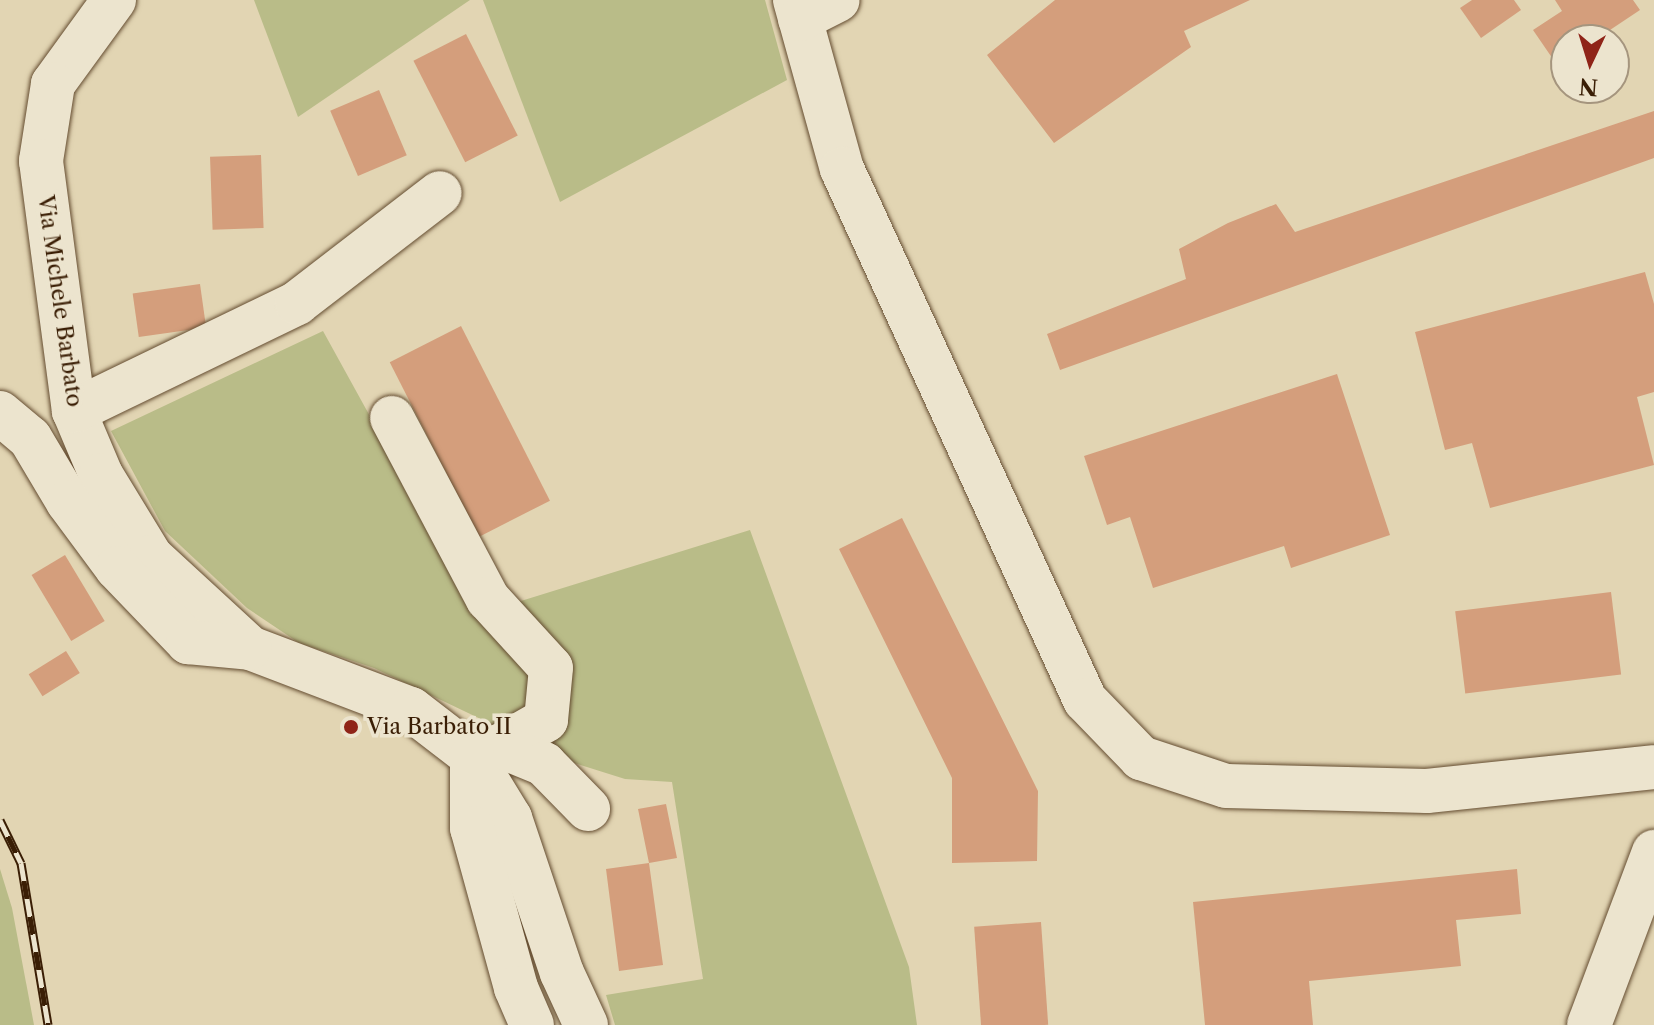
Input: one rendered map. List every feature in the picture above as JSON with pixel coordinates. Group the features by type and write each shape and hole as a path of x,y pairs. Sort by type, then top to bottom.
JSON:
{"street":[{"name":"Via Michele Barbato","path":"114,0 53,84 41,161 74,411 101,475 151,557 250,648 411,709 486,751"},
{"path":"811,6 842,169 1085,700 1141,758 1226,786 1427,791 1654,767"},
{"path":"74,411 297,303 440,193"},
{"path":"0,413 30,438 68,502 117,568 188,642 250,648"},
{"path":"392,418 488,599 551,668 546,720 486,751"},
{"path":"486,751 544,764 588,809"},
{"path":"486,751 472,828 516,988 532,1025"},
{"path":"486,751 562,973 586,1025"},
{"path":"1589,1025 1654,852"},
{"path":"1607,977 1611,1025"}],"green space":[{"path":"254,0 470,0 298,117"},
{"path":"483,0 765,0 787,80 560,202"},
{"path":"323,331 479,614 750,530 909,967 917,1025 615,1025 606,995 703,979 672,782 625,779 571,762 374,668 299,643 247,608 165,531 111,431"},
{"path":"0,869 12,908 34,1025 0,1025"}],"building":[{"path":"1055,0 1250,0 1184,31 1191,47 1054,143 987,55"},
{"path":"1472,0 1514,0 1521,10 1481,38 1460,8"},
{"path":"1555,0 1633,0 1640,10 1619,24 1550,24 1550,55 1533,30 1562,11"},
{"path":"466,34 518,136 465,162 413,61"},
{"path":"379,90 407,155 358,176 330,111"},
{"path":"1654,111 1654,158 1060,370 1047,334 1186,279 1179,249 1228,223 1276,204 1295,232"},
{"path":"261,155 264,228 213,230 210,157"},
{"path":"1645,272 1654,304 1654,392 1637,397 1654,465 1490,508 1472,443 1445,450 1415,332"},
{"path":"200,284 206,328 139,337 133,293"},
{"path":"461,326 550,501 479,537 390,362"},
{"path":"1337,374 1390,535 1291,568 1284,546 1153,588 1130,517 1107,525 1084,456"},
{"path":"902,518 1038,791 1037,861 952,863 952,778 839,549"},
{"path":"65,555 105,621 71,641 32,575"},
{"path":"1611,592 1621,674 1465,694 1455,611"},
{"path":"66,651 80,673 42,696 29,674"},
{"path":"666,804 677,858 649,863 638,809"},
{"path":"649,863 663,965 619,971 606,869"},
{"path":"1517,869 1521,914 1456,920 1461,966 1309,981 1313,1025 1205,1025 1193,902"},
{"path":"1041,922 1048,1025 981,1025 974,927"}],"railway":[{"path":"0,820 21,863 48,1025"}],"place":[{"name":"Via Barbato II","path":"351,727"}]}
